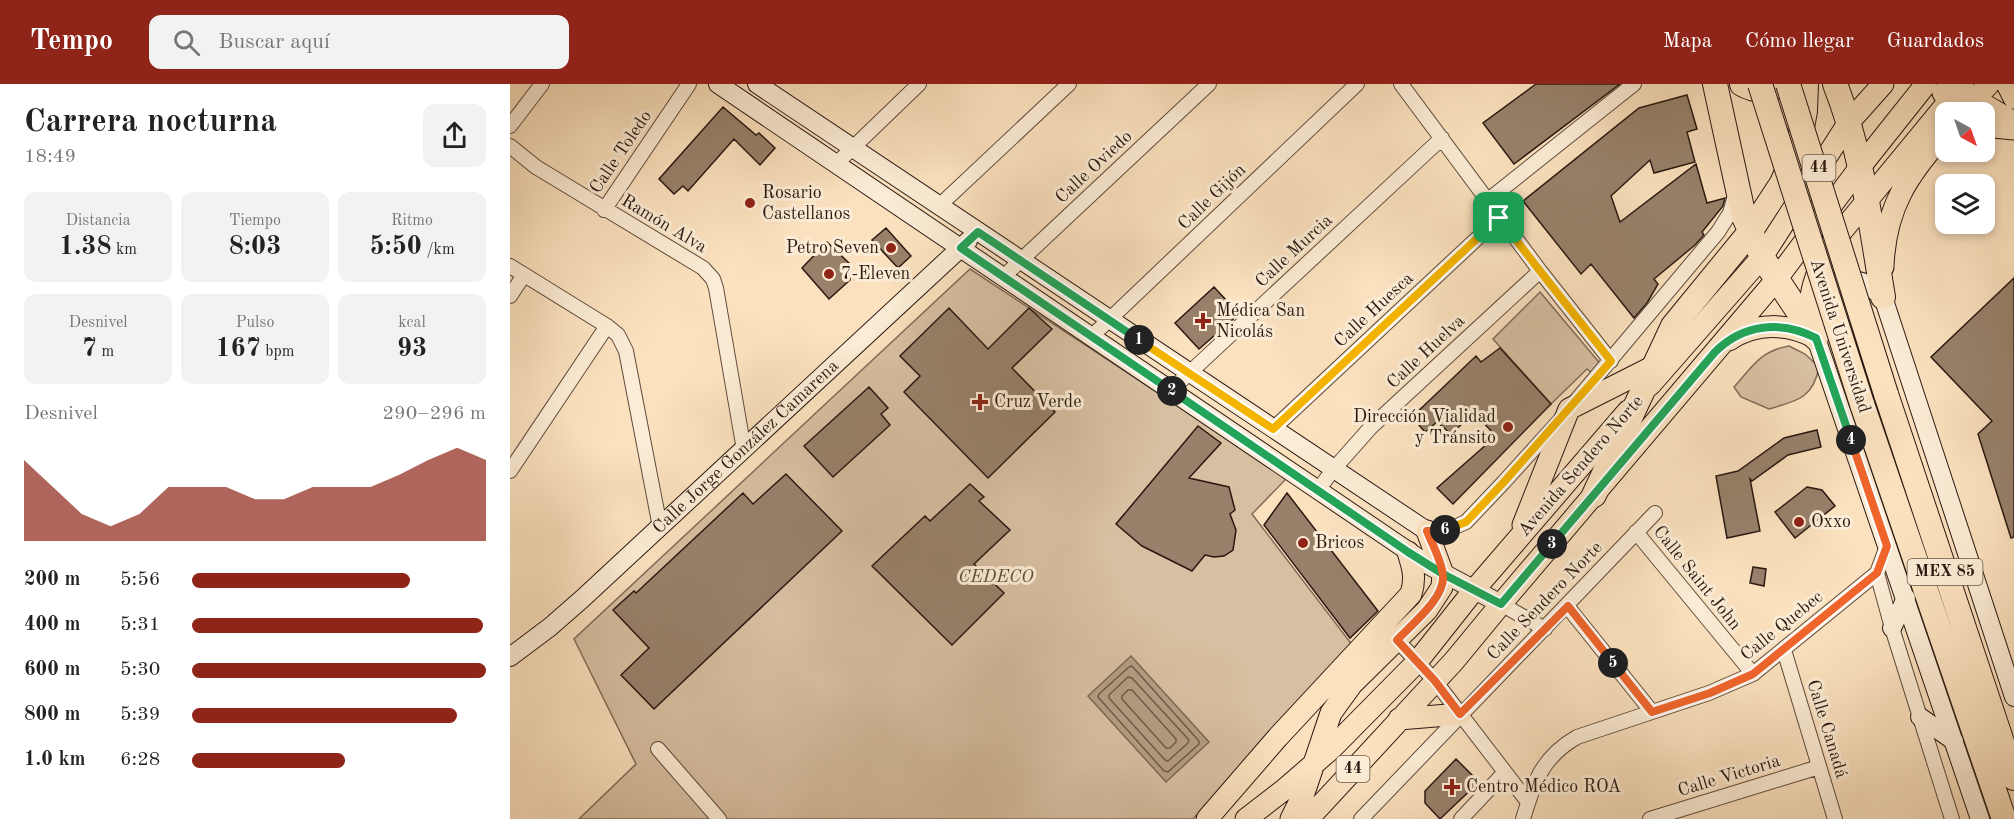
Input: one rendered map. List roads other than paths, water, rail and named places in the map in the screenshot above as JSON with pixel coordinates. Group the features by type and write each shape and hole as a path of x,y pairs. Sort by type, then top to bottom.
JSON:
{"highway":[{"path":"1715,84 1744,216 1762,257 1816,338"},
{"path":"1742,84 1750,89 1764,91 1781,84"},
{"name":"Avenida Universidad","path":"1760,84 1862,404 1994,753"},
{"name":"Avenida Universidad","path":"1788,84 1886,394 1994,753"},
{"path":"1594,495 1673,326 1750,231 1771,201 1792,164 1805,111 1806,84"},
{"path":"1835,84 1849,122 1860,167 1883,297"},
{"name":"MEX 85","path":"1994,753 2014,778"},
{"name":"MEX 85","path":"1994,753 2004,819"}],"main road":[{"name":"Avenida Sendero Norte","path":"1246,819 1314,764 1352,729 1417,662 1517,539 1762,257 1849,122 1883,84"},
{"path":"2007,84 2014,98"},
{"name":"Avenida Sendero Norte","path":"1308,819 1467,647 1776,280 1919,91"},
{"path":"1919,91 1969,95 2014,122"},
{"path":"1816,338 1810,318 1814,279 1828,248 1867,201 1969,95"},
{"path":"1995,127 2014,129"},
{"path":"1883,297 1885,240 1891,216 1900,193 1918,162 1935,144"},
{"path":"1918,162 1935,149"},
{"path":"1715,352 1735,336 1760,327 1785,327 1816,338"},
{"path":"1517,539 1569,409 1679,352"},
{"path":"1335,691 1352,684 1427,610 1442,587 1443,574 1427,531"},
{"path":"1207,819 1278,737 1335,691 1411,594 1415,581 1414,569 1408,552"},
{"path":"1291,819 1304,793 1314,764 1331,713 1335,691"},
{"path":"1399,720 1460,714"}],"street":[{"path":"510,126 542,84"},
{"name":"Calle Toledo","path":"604,210 689,84"},
{"path":"718,84 1408,552 1443,574 1545,629"},
{"path":"836,164 919,84"},
{"path":"939,206 1069,84"},
{"name":"Calle Oviedo","path":"1004,277 1209,84"},
{"name":"Calle Gijón","path":"1092,336 1357,84"},
{"path":"1401,84 1499,218 1611,361"},
{"path":"1487,201 1634,84"},
{"path":"754,108 766,86 852,148 1427,531 1448,530 1466,522 1569,409 1725,223 1734,203 1737,182"},
{"name":"Calle Murcia","path":"1171,390 1442,138"},
{"name":"Ramón Alva","path":"510,146 536,167 604,210 703,268 713,279 722,315 744,450"},
{"name":"Calle Huesca","path":"1273,429 1499,218"},
{"name":"Calle Jorge González Camarena","path":"510,657 550,627 978,232"},
{"path":"510,266 618,335 626,351 660,527"},
{"name":"Calle Huelva","path":"1318,490 1371,427 1540,271"},
{"path":"510,296 524,275"},
{"path":"1980,819 1816,338 1815,310 1821,294 1841,282 1854,280 1864,283 1883,297 2014,697"},
{"path":"510,471 607,326"},
{"name":"Calle Sendero Norte","path":"1460,714 1568,606 1655,513"},
{"name":"Calle Saint John","path":"1636,532 1753,674"},
{"path":"1887,546 1877,573 1952,819"},
{"name":"Calle Quebec","path":"1523,819 1543,768 1562,746 1577,737 1710,693 1753,674 1877,573"},
{"path":"1892,628 1906,598"},
{"path":"1568,606 1652,712"},
{"path":"1397,640 1435,681 1528,802"},
{"name":"Calle Canadá","path":"1784,650 1835,819"},
{"path":"1361,819 1460,714"},
{"path":"1920,717 1954,741"},
{"path":"658,749 719,819"},
{"name":"Calle Victoria","path":"1650,819 1819,767"},
{"path":"1461,819 1505,772"}],"water":[{"path":"1131,656 1209,742 1166,782 1088,696"}],"place":[{"name":"Rosario Castellanos","path":"750,203"},
{"name":"Petro Seven","path":"891,248"},
{"name":"7-Eleven","path":"829,274"},
{"name":"Médica San Nicolás","path":"1203,321"},
{"name":"Cruz Verde","path":"980,402"},
{"name":"Dirección Vialidad y Tránsito","path":"1508,427"},
{"name":"Oxxo","path":"1799,522"},
{"name":"Bricos","path":"1303,543"},
{"name":"Centro Médico ROA","path":"1452,787"}],"park label":[{"name":"CEDECO","path":"996,577"}]}
